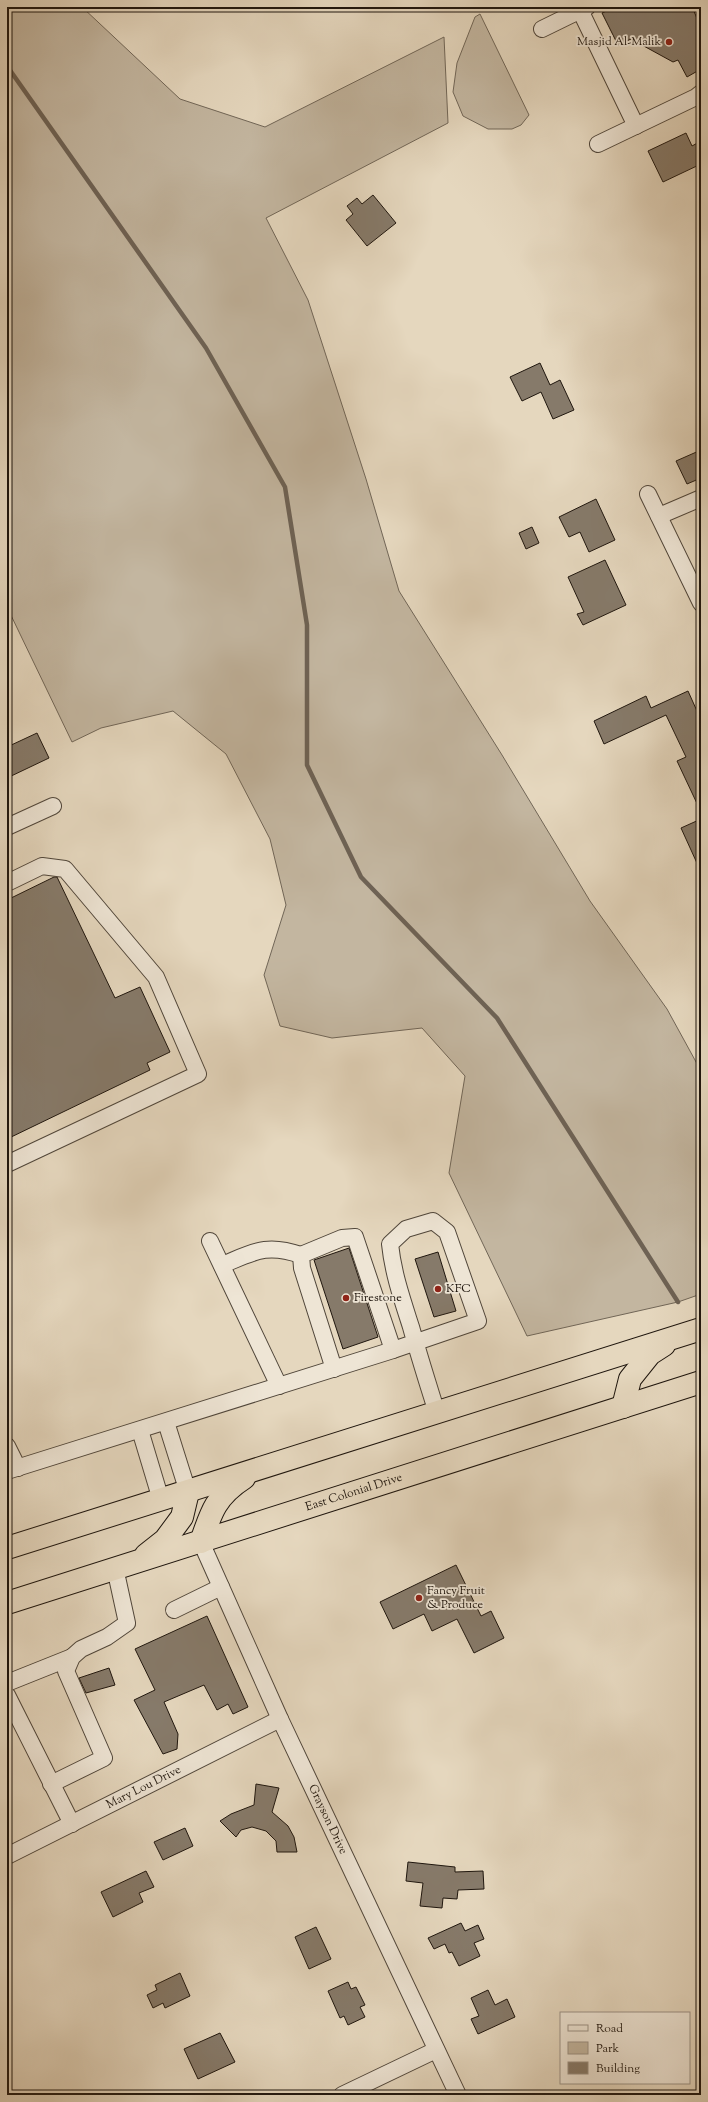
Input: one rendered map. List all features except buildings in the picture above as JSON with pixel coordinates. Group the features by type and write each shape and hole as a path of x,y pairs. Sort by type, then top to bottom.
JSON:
{"highway":[{"path":"7,1548 701,1329"},
{"path":"623,1407 630,1379 650,1354 679,1336"},
{"name":"East Colonial Drive","path":"7,1603 701,1382"},
{"path":"200,1542 212,1509 230,1487 259,1469"},
{"path":"139,1561 166,1540 182,1518 188,1492"}],"street":[{"path":"542,29 584,9 636,126"},
{"path":"598,144 696,98 701,93"},
{"path":"648,494 701,603"},
{"path":"659,516 701,498"},
{"path":"7,827 53,806"},
{"path":"7,883 42,866 65,869 156,977 198,1074 7,1164"},
{"path":"7,1446 13,1470 334,1369 415,1343 478,1321 448,1232 433,1221 406,1229 390,1244 392,1268 415,1343 437,1413"},
{"path":"222,1265 269,1248 287,1250 301,1255 342,1238 355,1237 393,1350"},
{"path":"210,1241 279,1386"},
{"path":"301,1255 302,1268 334,1369"},
{"path":"166,1422 188,1492"},
{"path":"140,1430 162,1500"},
{"name":"Grayson Drive","path":"200,1542 280,1719 458,2095"},
{"path":"7,1683 72,1657 82,1648 107,1636 127,1623 115,1568"},
{"path":"174,1610 221,1588"},
{"path":"51,1784 104,1758 66,1671 72,1657"},
{"path":"7,1695 72,1824"},
{"name":"Mary Lou Drive","path":"7,1856 280,1719"},
{"path":"342,2095 436,2050"}],"green space":[{"path":"7,7 82,7 180,99 265,127 444,37 448,123 266,218 308,300 366,479 399,591 502,755 590,901 667,1009 701,1071 701,1294 678,1302 527,1336 449,1173 465,1076 422,1028 332,1038 280,1026 264,975 286,905 270,839 226,754 173,711 101,728 72,742 7,607"},
{"path":"480,14 529,115 521,125 512,129 488,129 463,116 453,92 457,63 475,17"}],"waterway":[{"path":"7,66 206,348 285,487 307,625 307,765 361,877 497,1018 678,1302"}],"place":[{"name":"Masjid Al-Malik","path":"669,42"},
{"name":"KFC","path":"438,1289"},
{"name":"Firestone","path":"346,1298"},
{"name":"Fancy Fruit & Produce","path":"419,1598"}]}
